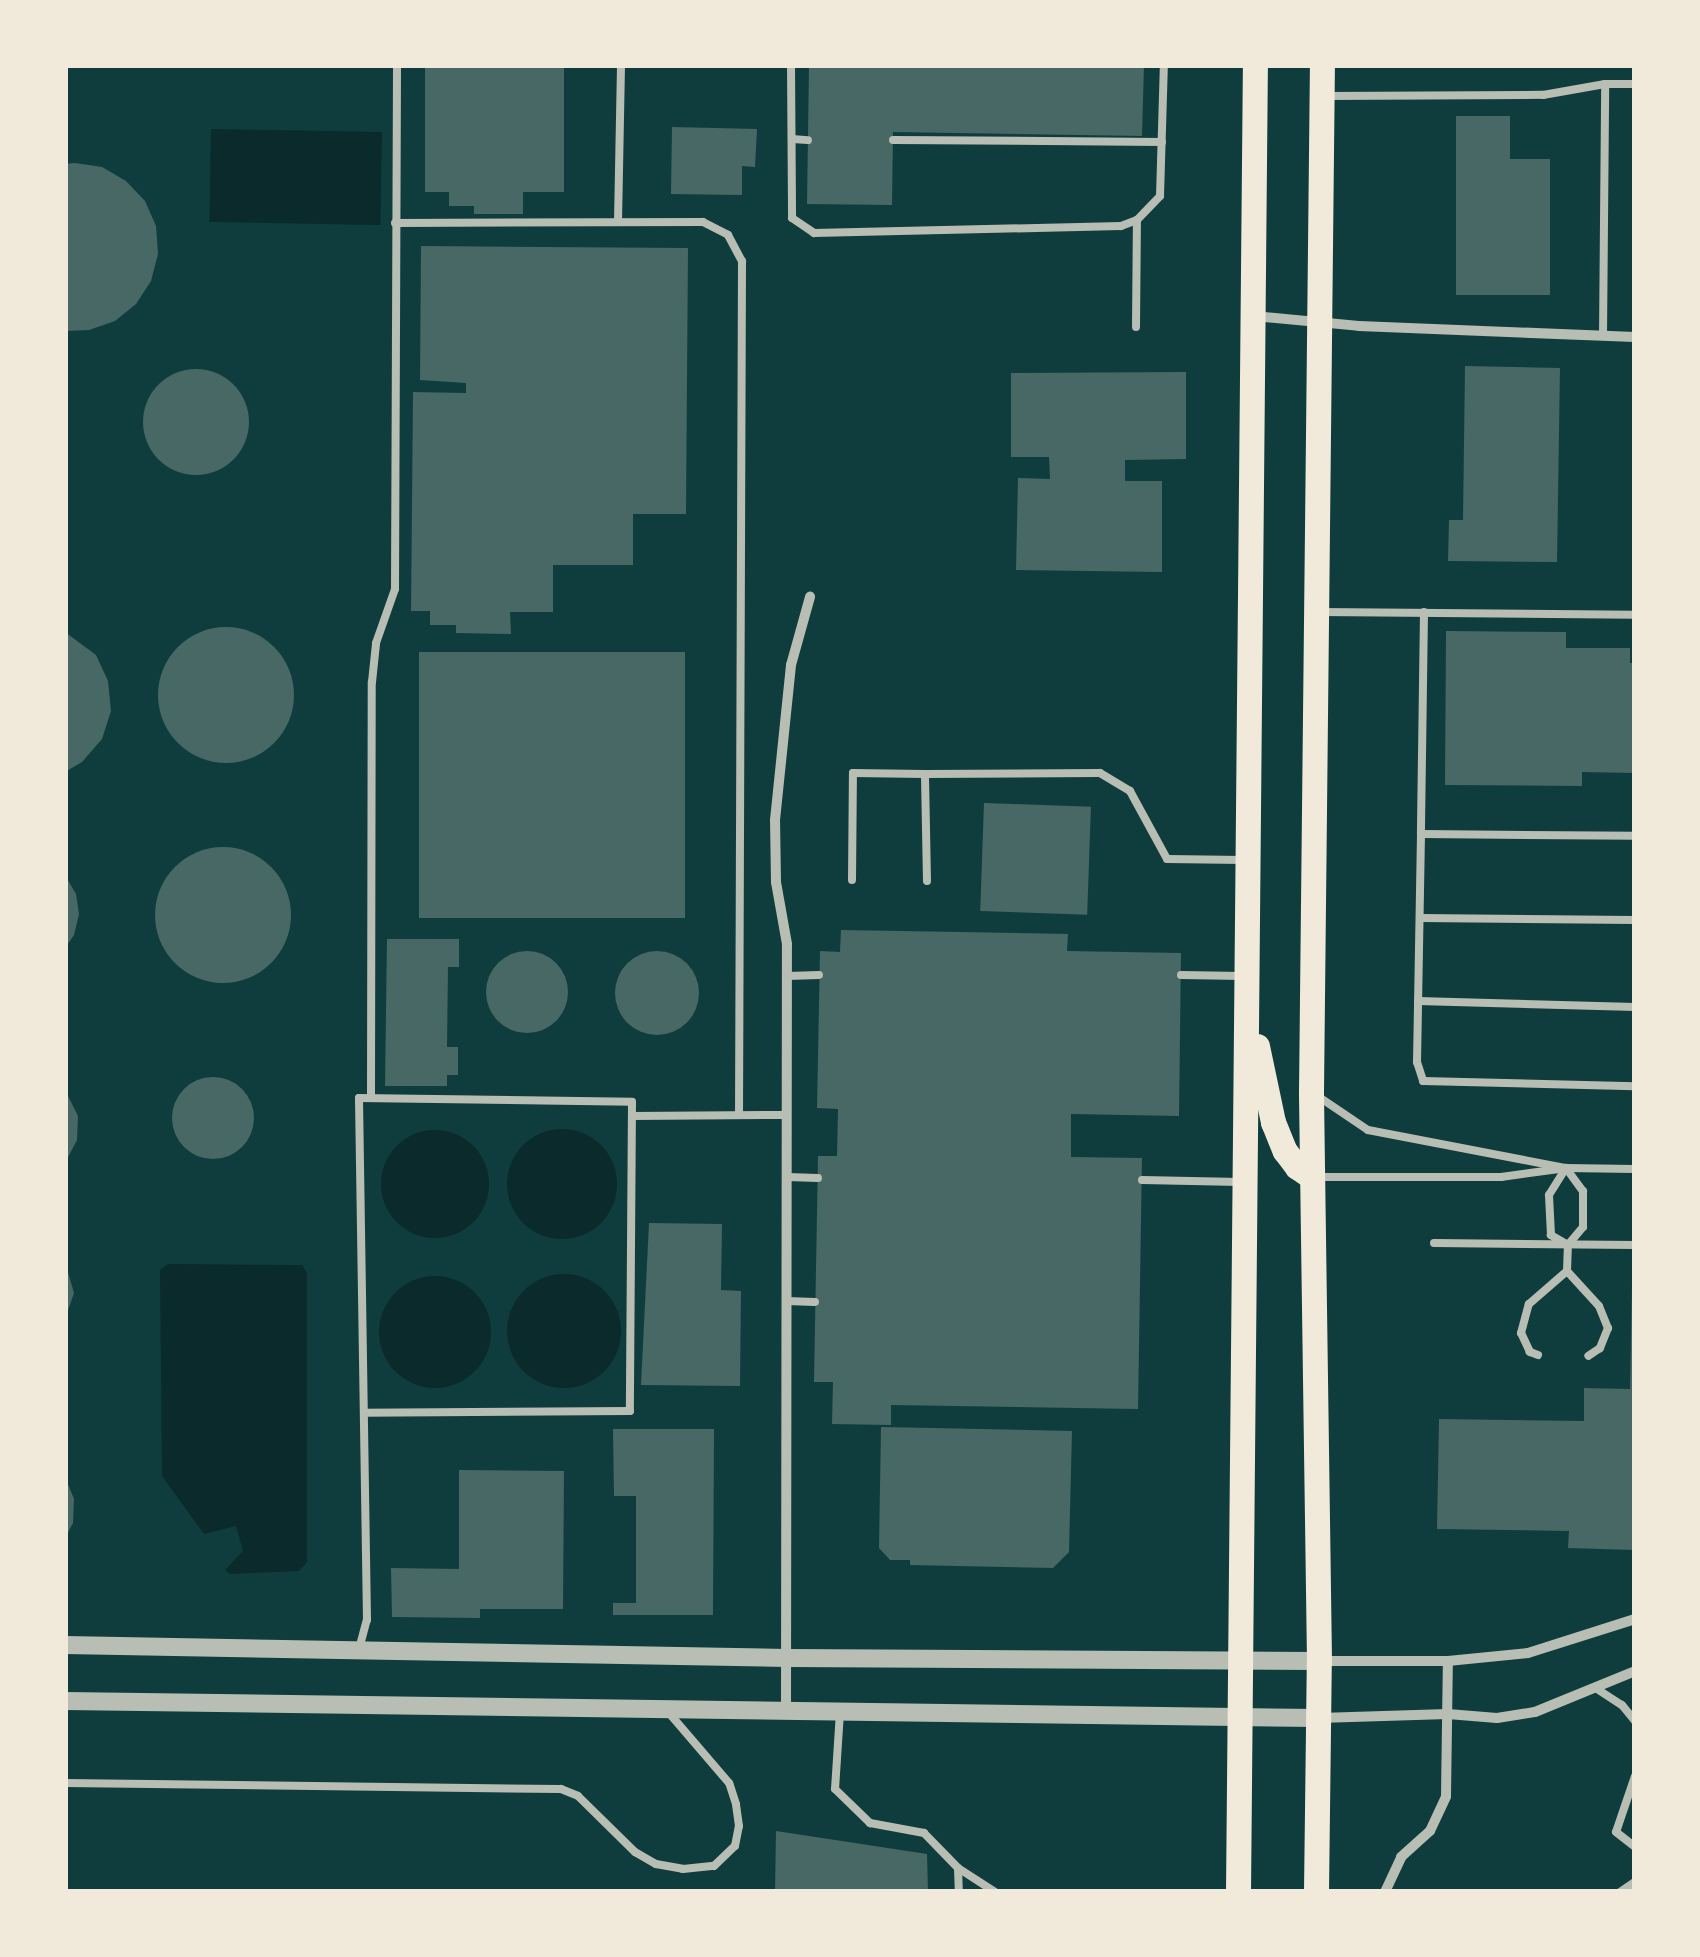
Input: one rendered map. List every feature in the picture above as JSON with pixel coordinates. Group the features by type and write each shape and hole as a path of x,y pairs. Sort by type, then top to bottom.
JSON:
{"main road":[{"path":"1238,1892 1255,65"},
{"path":"1316,1892 1319,1661 1311,1092 1320,612 1322,65"},
{"path":"1247,986 1273,1122 1285,1151 1297,1167 1312,1177"}],"street":[{"path":"1254,316 1635,337"},
{"path":"786,1712 788,944 776,882 775,820 791,665 810,597"},
{"path":"65,1645 786,1658 1448,1660 1528,1654 1635,1620"},
{"path":"1386,1892 1401,1857 1430,1831 1446,1796 1448,1660"},
{"path":"65,1701 1238,1719 1448,1714 1497,1718 1535,1712 1635,1672"}],"lane":[{"path":"371,1098 372,682 376,643 395,589 397,65"},
{"path":"618,222 621,65"},
{"path":"791,65 792,218 814,233 1121,226 1137,220 1160,196 1164,65"},
{"path":"1322,96 1543,95 1605,84 1635,84"},
{"path":"1602,336 1605,84"},
{"path":"792,139 808,140"},
{"path":"892,140 1162,142"},
{"path":"1136,327 1137,220"},
{"path":"395,223 703,222 728,234 742,261 739,1115"},
{"path":"1320,612 1635,615"},
{"path":"1424,612 1417,1062 1424,1081 1635,1086"},
{"path":"852,880 853,774 1100,773 1130,791 1167,859 1248,860"},
{"path":"925,774 927,881"},
{"path":"1421,834 1635,836"},
{"path":"1420,918 1635,920"},
{"path":"787,976 819,975"},
{"path":"1180,975 1247,986"},
{"path":"1418,1002 1635,1007"},
{"path":"1311,1092 1368,1130 1566,1168 1635,1170"},
{"path":"359,1651 367,1620 359,1098 632,1102 630,1411 364,1412"},
{"path":"632,1116 788,1115"},
{"path":"1312,1177 1501,1177 1566,1168"},
{"path":"1566,1168 1549,1194 1551,1236 1568,1245"},
{"path":"1566,1168 1583,1191 1583,1227 1568,1245 1567,1271 1599,1306 1608,1328 1600,1348 1588,1356"},
{"path":"787,1177 818,1178"},
{"path":"1142,1180 1244,1182"},
{"path":"1434,1243 1635,1245"},
{"path":"1538,1355 1530,1352 1521,1333 1528,1304 1567,1271"},
{"path":"787,1301 815,1302"},
{"path":"1596,1690 1622,1705 1635,1721"},
{"path":"65,1784 560,1789 578,1796 635,1852 656,1864 682,1868 714,1866 734,1846 739,1826 736,1804 729,1782 666,1710"},
{"path":"840,1712 834,1790 870,1822 924,1832 958,1868 995,1892"},
{"path":"1635,1776 1616,1832 1635,1847"},
{"path":"958,1868 959,1892"},
{"path":"1620,1892 1635,1882"}],"water":[{"path":"211,129 382,132 380,225 209,222"},
{"path":"562,1129 583,1133 601,1145 613,1163 617,1184 613,1205 601,1223 583,1235 562,1239 541,1235 523,1223 511,1205 507,1184 511,1163 523,1145 541,1133"},
{"path":"435,1130 456,1134 473,1146 485,1163 489,1184 485,1205 473,1222 456,1234 435,1238 414,1234 397,1222 385,1205 381,1184 385,1163 397,1146 414,1134"},
{"path":"168,1264 302,1265 307,1273 307,1562 299,1571 230,1574 225,1570 243,1551 236,1526 204,1534 162,1476 160,1270"},
{"path":"564,1274 596,1283 612,1299 621,1331 612,1363 596,1379 564,1388 532,1379 516,1363 507,1331 516,1299 532,1283"},
{"path":"435,1276 456,1280 475,1292 487,1311 491,1332 487,1353 475,1372 456,1384 435,1388 414,1384 395,1372 383,1353 379,1332 383,1311 395,1292 414,1280"}],"building":[{"path":"425,65 564,65 564,192 523,192 523,214 474,214 474,206 449,206 449,192 425,192"},
{"path":"809,65 1144,65 1142,136 893,132 892,205 807,204"},
{"path":"1456,116 1510,116 1510,159 1550,159 1550,295 1456,295"},
{"path":"672,127 757,129 755,167 742,166 742,195 671,194"},
{"path":"65,164 102,167 126,181 145,201 156,226 158,254 151,281 136,304 115,321 89,330 65,331"},
{"path":"421,246 688,248 686,514 633,514 633,565 553,565 553,612 510,612 511,634 456,633 456,625 430,625 430,611 411,611 413,392 466,393 466,383 420,380"},
{"path":"1465,366 1560,368 1557,562 1448,561 1449,520 1463,520"},
{"path":"196,369 216,373 233,385 245,402 249,422 245,442 233,459 216,471 196,475 176,471 159,459 147,442 143,422 147,402 159,385 176,373"},
{"path":"1186,372 1186,459 1125,460 1125,481 1162,481 1162,572 1016,570 1018,478 1050,479 1049,457 1011,457 1011,373"},
{"path":"226,627 252,632 274,647 289,669 294,695 289,721 274,743 252,758 226,763 200,758 178,743 163,721 158,695 163,669 178,647 200,632"},
{"path":"1446,631 1566,632 1566,648 1630,648 1630,663 1635,663 1635,773 1582,772 1582,786 1445,785"},
{"path":"65,632 96,655 108,681 111,711 102,739 82,762 65,772"},
{"path":"419,652 685,652 685,918 419,918"},
{"path":"984,803 1091,807 1087,915 980,911"},
{"path":"223,847 249,852 271,867 286,889 291,915 286,941 271,963 249,978 223,983 197,978 175,963 160,941 155,915 160,889 175,867 197,852"},
{"path":"65,875 76,894 79,914 74,935 65,948"},
{"path":"841,930 1068,934 1067,951 1181,953 1179,1116 1071,1114 1071,1157 1142,1158 1138,1409 891,1405 891,1425 832,1424 833,1382 814,1382 818,1156 837,1156 838,1109 817,1108 820,951 840,952"},
{"path":"387,939 459,939 459,967 448,967 447,1047 458,1047 458,1075 447,1075 447,1086 385,1086"},
{"path":"527,951 543,954 556,963 565,976 565,1008 556,1021 543,1030 527,1033 511,1030 498,1021 489,1008 486,992 489,976 498,963 511,954"},
{"path":"657,951 673,954 687,963 696,977 696,1009 687,1023 673,1032 657,1035 641,1032 627,1023 618,1009 615,993 618,977 627,963 641,954"},
{"path":"205,1077 221,1077 247,1095 254,1118 251,1134 242,1147 221,1159 205,1159 179,1141 172,1126 172,1110 190,1084"},
{"path":"65,1090 78,1116 77,1140 65,1163"},
{"path":"649,1223 722,1224 721,1290 741,1291 740,1386 641,1385"},
{"path":"65,1262 74,1293 65,1319"},
{"path":"1632,1284 1635,1550 1568,1548 1569,1531 1437,1529 1439,1419 1584,1421 1584,1388 1630,1389"},
{"path":"881,1427 1072,1431 1069,1552 1053,1568 910,1565 910,1560 890,1560 879,1548"},
{"path":"613,1429 714,1429 713,1615 613,1615 613,1603 636,1603 636,1496 614,1496"},
{"path":"459,1470 564,1471 563,1609 480,1609 480,1618 392,1617 391,1568 459,1569"},
{"path":"65,1477 74,1499 73,1523 65,1538"},
{"path":"776,1831 927,1854 928,1892 775,1892"}]}
